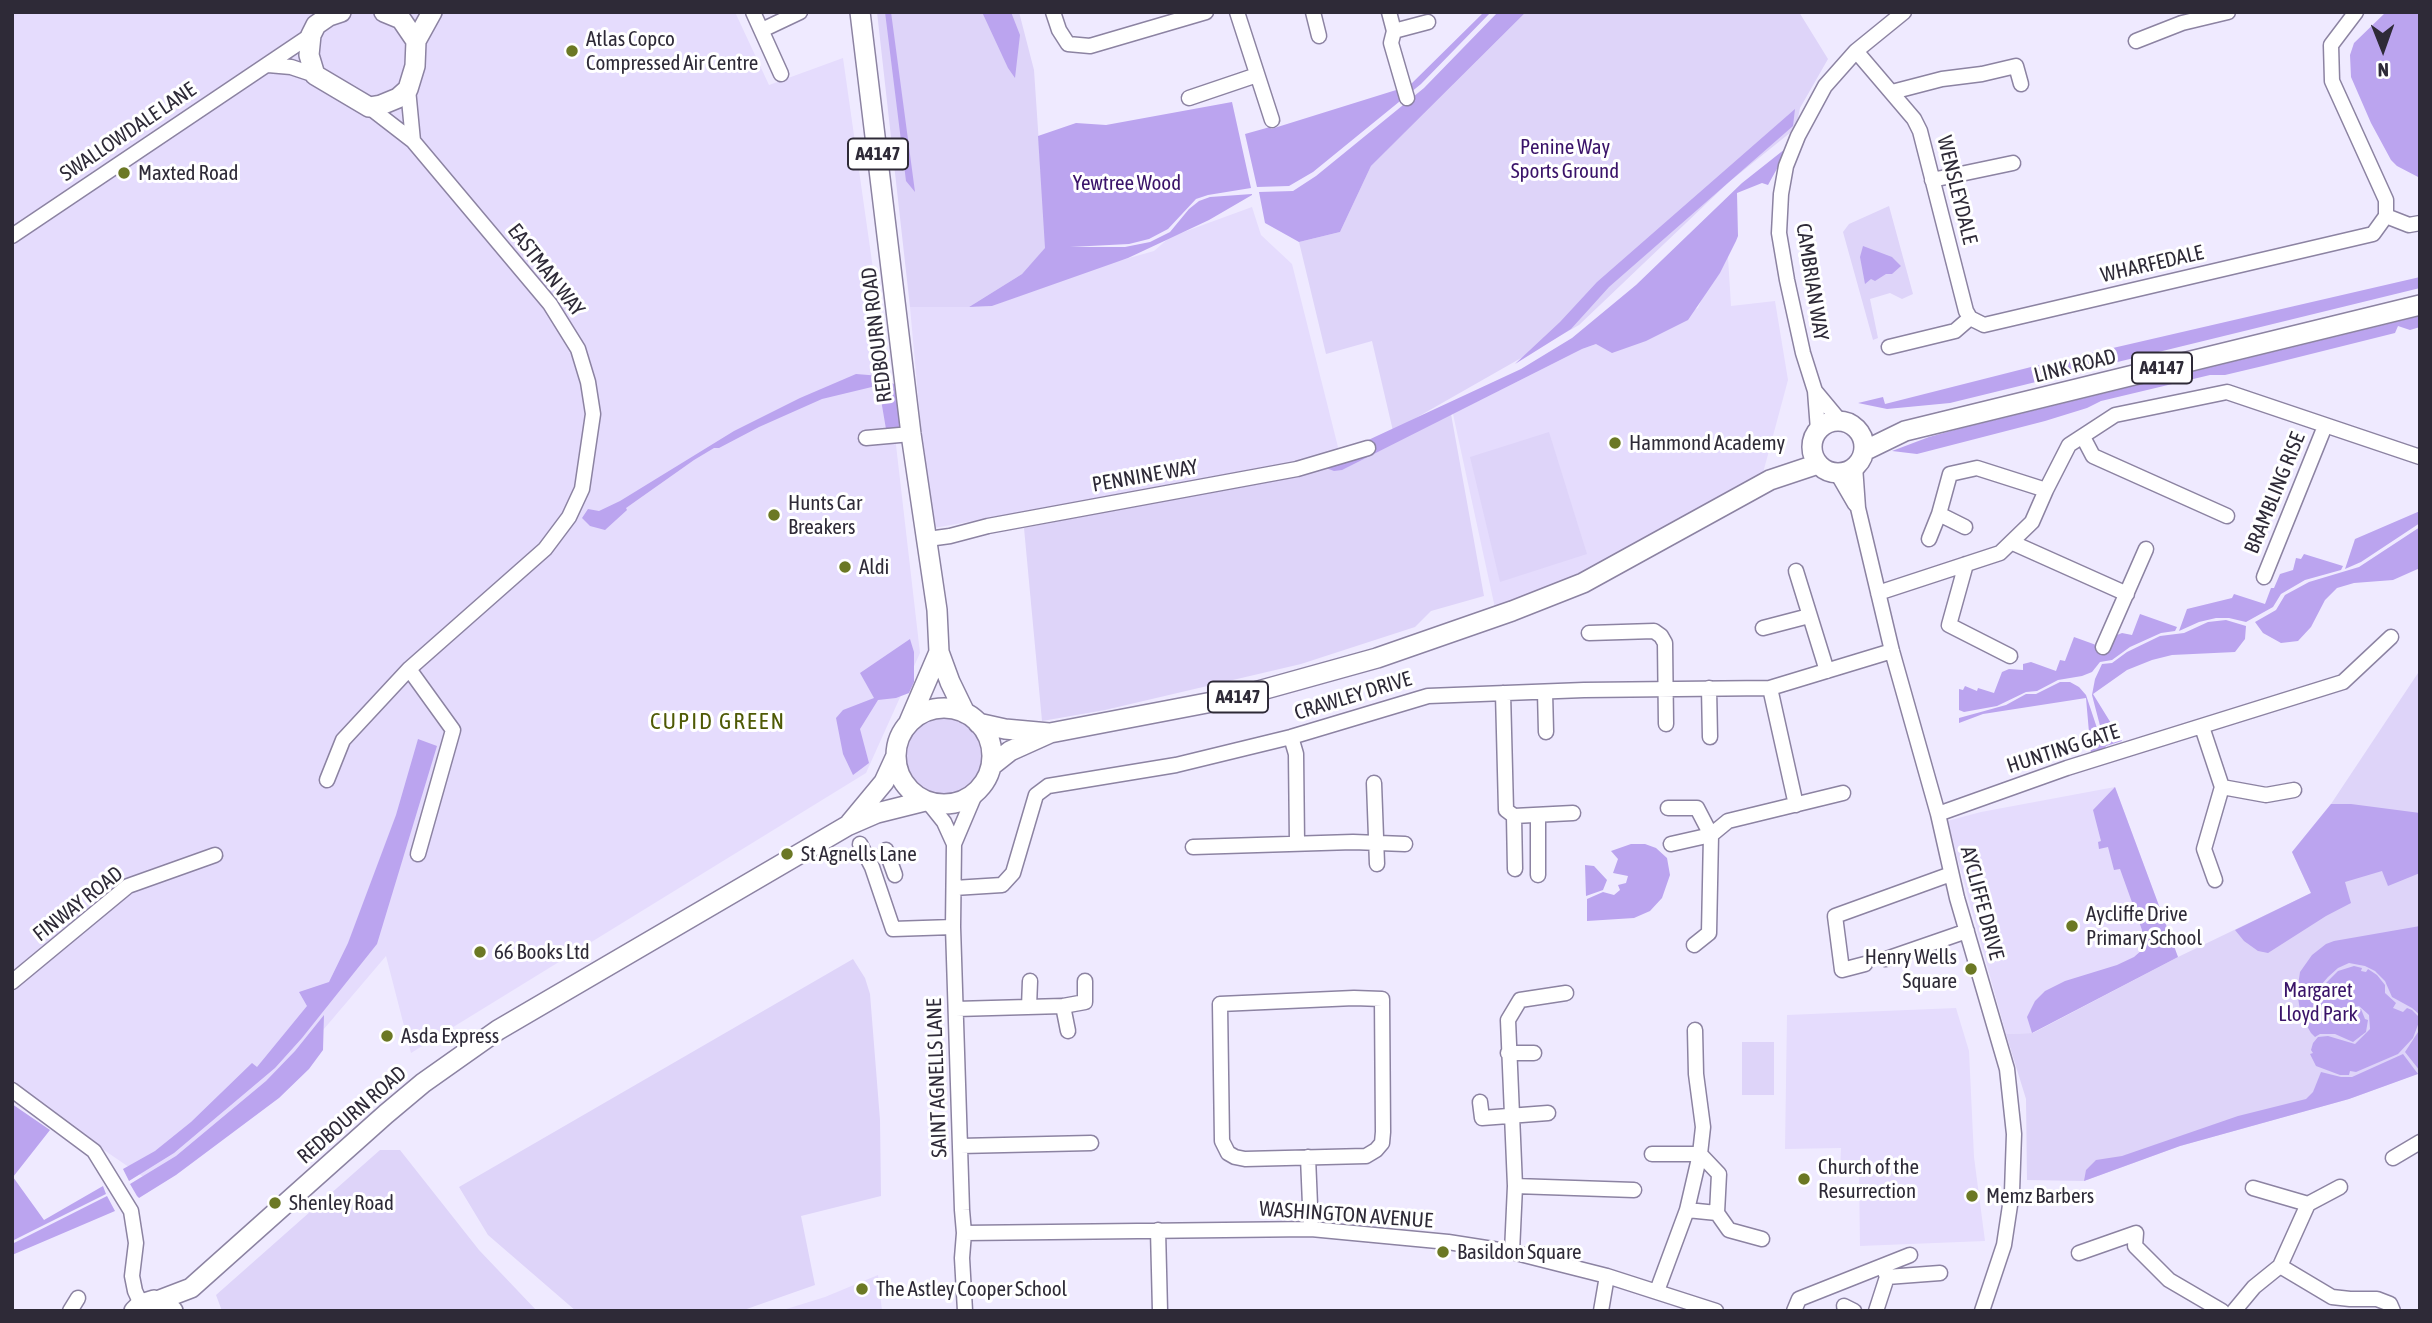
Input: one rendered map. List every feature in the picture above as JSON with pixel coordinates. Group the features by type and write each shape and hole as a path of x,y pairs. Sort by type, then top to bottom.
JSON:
{"main road":[{"path":"341,12 313,24 309,55 315,75 369,107 398,98 408,89 415,66 416,41 432,12"},
{"path":"384,12 401,19 416,41"},
{"name":"REDBOURN ROAD","path":"860,12 911,434 937,610 939,652 950,682 972,718"},
{"name":"LINK ROAD","path":"1852,463 1905,431 2420,304"},
{"path":"1846,422 1860,433 1852,463 1828,471 1818,464 1814,456 1815,436 1828,423 1846,422"},
{"name":"LINK ROAD","path":"1846,422 1905,431"},
{"name":"A4147","path":"1770,480 1815,436"},
{"name":"A4147","path":"991,766 1010,751 1050,733 1233,698 1377,658 1449,633 1583,583 1770,480 1818,464"},
{"name":"REDBOURN ROAD","path":"909,722 939,652"},
{"path":"951,709 972,718 984,730 991,747 991,766 976,792 954,803 927,801 907,788 897,769 895,758 901,733 909,722 922,713 951,709"},
{"name":"A4147","path":"972,718 1005,729 1050,733"},
{"name":"REDBOURN ROAD","path":"847,826 884,782 895,758"},
{"name":"REDBOURN ROAD","path":"151,1307 191,1288 395,1106 498,1030 847,826 877,814 927,801"},
{"name":"REDBOURN ROAD","path":"182,1311 191,1288"}],"street":[{"path":"753,12 781,74"},
{"path":"762,30 800,12"},
{"path":"1053,12 1059,30 1069,44 1090,46 1198,13"},
{"path":"1237,12 1272,120"},
{"path":"1312,12 1319,36"},
{"path":"1389,12 1394,31 1391,43 1407,98"},
{"name":"CAMBRIAN WAY","path":"1815,436 1815,391 1802,353 1779,233 1786,166 1825,86 1856,51 1904,12"},
{"path":"2136,41 2182,23 2228,12"},
{"path":"2350,14 2331,45 2332,82 2386,200 2386,216 2409,225 2420,223"},
{"path":"1394,31 1428,22"},
{"name":"SWALLOWDALE LANE","path":"12,236 268,65 313,24"},
{"name":"WENSLEYDALE","path":"1856,51 1914,119 1920,131 1970,318"},
{"path":"268,65 291,67 315,75"},
{"path":"1892,92 2016,65 2021,84"},
{"path":"1189,98 1257,75"},
{"path":"408,89 413,141"},
{"name":"EASTMAN WAY","path":"327,780 344,740 409,668 545,549 569,517 582,489 593,414 588,382 578,349 550,304 413,141 369,107"},
{"path":"1932,180 2013,163"},
{"name":"WHARFEDALE","path":"1970,318 1984,325 2306,251 2373,234 2386,216"},
{"path":"1889,347 1955,331 1970,318"},
{"name":"CAMBRIAN WAY","path":"1815,391 1846,422"},
{"path":"1878,593 2000,553 2032,522 2069,445 2115,415 2227,392 2420,457"},
{"name":"BRAMBLING RISE","path":"2264,576 2325,426"},
{"path":"866,438 911,434"},
{"path":"2083,437 2093,456 2227,516"},
{"name":"PENNINE WAY","path":"928,539 1297,469 1368,448"},
{"name":"AYCLIFFE DRIVE","path":"1852,463 1858,508 1892,651 1938,814 1951,874 2007,1069 2014,1134 2012,1192 2004,1245 1982,1311"},
{"path":"1929,540 1950,474 1977,468 2046,490"},
{"path":"1939,514 1965,527"},
{"path":"2013,543 2127,594"},
{"path":"2103,647 2146,549"},
{"path":"1966,564 1949,625 2010,656"},
{"path":"1796,571 1827,671"},
{"path":"1763,628 1809,616"},
{"path":"1589,633 1654,631 1661,636 1665,643 1666,724"},
{"name":"HUNTING GATE","path":"1938,814 2067,768 2343,682 2391,637"},
{"name":"CRAWLEY DRIVE","path":"954,888 1002,885 1013,873 1036,795 1048,786 1176,765 1291,737 1428,696 1770,688 1892,651"},
{"path":"409,668 453,730 418,854"},
{"path":"1709,688 1710,737"},
{"path":"1770,688 1796,805"},
{"path":"1545,692 1546,732"},
{"path":"1503,694 1506,810 1514,816 1573,813"},
{"path":"2202,727 2222,787 2204,849 2215,880"},
{"path":"1291,737 1296,754 1297,843"},
{"path":"1374,783 1377,864"},
{"path":"2222,787 2266,795 2294,790"},
{"name":"SAINT AGNELLS LANE","path":"965,1311 953,927 954,844 976,792"},
{"path":"1671,844 1711,835 1728,821 1843,793"},
{"name":"SAINT AGNELLS LANE","path":"927,801 944,822 954,844"},
{"path":"1668,808 1697,808 1711,835 1709,933 1694,945"},
{"path":"1538,815 1538,875"},
{"path":"1514,816 1515,869"},
{"path":"1193,847 1297,843 1405,844"},
{"path":"860,844 872,867 893,929 953,927"},
{"name":"FINWAY ROAD","path":"12,982 128,886 215,855"},
{"path":"872,867 891,863"},
{"path":"1865,964 1842,970 1835,916 1951,874"},
{"path":"1886,959 1967,931"},
{"path":"1029,1007 1030,981"},
{"path":"956,1009 1063,1006 1085,1002 1085,981"},
{"path":"1512,1252 1515,1186 1508,1020 1520,1000 1566,993"},
{"path":"1382,999 1382,1143 1377,1150 1366,1156 1308,1157 1245,1159 1228,1153 1222,1141 1220,1004 1382,999"},
{"path":"1063,1006 1068,1031"},
{"path":"1657,1291 1687,1210 1700,1154 1703,1127 1696,1074 1695,1030"},
{"path":"1508,1053 1534,1054"},
{"path":"12,1090 94,1151 131,1211 136,1243 132,1276 135,1291 151,1307"},
{"path":"1480,1102 1482,1118 1548,1113"},
{"path":"2393,1158 2420,1142"},
{"path":"960,1146 1091,1143"},
{"path":"1652,1154 1700,1154 1719,1174 1717,1213 1729,1230 1762,1239"},
{"path":"1308,1157 1311,1229"},
{"path":"1515,1186 1634,1190"},
{"path":"2234,1311 2254,1287 2280,1266 2308,1204 2340,1187"},
{"path":"2253,1188 2308,1204"},
{"path":"1687,1210 1717,1213"},
{"name":"WASHINGTON AVENUE","path":"964,1233 1311,1229 1448,1242 1512,1252 1607,1276 1716,1311"},
{"path":"1158,1230 1160,1311"},
{"path":"2079,1253 2136,1233 2135,1246 2169,1280 2222,1311"},
{"path":"1794,1311 1799,1298 1885,1271 1910,1255"},
{"path":"2280,1266 2332,1297 2377,1299 2389,1304 2393,1311"},
{"path":"1885,1271 1940,1273"},
{"path":"1877,1311 1885,1271"},
{"path":"1601,1311 1607,1276"}],"shaded area":[{"path":"12,12 735,12 769,85 843,58 887,367 920,653 866,773 411,1053 386,956 312,1043 155,1185 12,1087"},
{"path":"1252,207 1261,235 1292,264 1339,451 1297,463 934,528 921,428 910,307 937,298 969,307 992,306 1090,269 1154,251 1170,237"},
{"name":"Hammond Academy","path":"1728,257 1731,306 1775,301 1788,380 1763,473 1574,577 1495,608 1453,414 1582,349 1698,308 1704,293 1720,273"},
{"name":"Aycliffe Drive Primary School","path":"2115,787 2178,957 2032,1033 2006,1034 1947,821"},
{"path":"1956,1008 1969,1051 1974,1157 1985,1241 1860,1246 1859,1173 1840,1173 1841,1148 1785,1149 1787,1015"},
{"name":"The Astley Cooper School","path":"878,1275 882,1311 780,1311 825,1297"}],"green space":[{"path":"877,12 1019,12 1034,70 1046,248 1022,274 969,307 910,307"},
{"path":"885,12 891,12 915,192 906,181"},
{"path":"982,12 1011,12 1020,35 1015,78 1008,68"},
{"path":"1484,12 1491,12 1421,84 1313,172 1289,186 1257,187 1245,134 1270,127 1271,129 1409,86"},
{"path":"1498,12 1526,12 1371,166 1340,232 1299,242 1265,223 1259,192 1293,191 1316,176 1424,88"},
{"name":"Penine Way Sports Ground","path":"1526,12 1799,12 1828,59 1800,108 1796,128 1729,182 1579,325 1393,431 1372,341 1326,354 1299,242 1340,232 1371,166"},
{"path":"2386,12 2420,12 2420,178 2391,160 2351,77 2350,55 2354,43"},
{"name":"Yewtree Wood","path":"1232,102 1251,188 1196,199 1168,229 1149,239 1129,244 1070,247 1125,247 1150,242 1170,232 1199,201 1210,197 1252,195 1209,220 1128,258 992,306 969,307 1022,274 1045,248 1038,136 1076,123 1106,125"},
{"path":"1795,109 1793,126 1609,287 1571,329 1515,364 1560,322 1597,282"},
{"path":"1790,145 1768,185 1762,183 1737,193 1738,236 1720,273 1688,320 1646,341 1612,353 1596,344 1582,349 1342,470 1326,468 1339,464 1336,455 1521,369 1572,338 1636,285 1742,183"},
{"path":"1889,206 1913,294 1902,299 1890,293 1870,299 1878,338 1873,340 1843,232 1849,224"},
{"path":"1863,246 1892,257 1901,266 1892,274 1886,274 1875,281 1871,279 1865,284 1860,257"},
{"path":"2420,277 2420,288 1950,403 1887,409 1858,403 1883,397 1885,404 2035,366"},
{"path":"2420,316 2420,327 2410,330 2398,326 2395,333 2225,375 2210,375 2101,401 2045,421 1917,454 1892,451 1958,429"},
{"path":"856,374 881,376 894,384 901,427 886,429 879,388 876,386 822,399 714,448 694,460 626,508 627,510 605,530 590,526 582,518 588,509 599,511 620,501 734,431"},
{"path":"1451,414 1484,596 1431,611 1415,627 1301,664 1105,710 1042,721 1024,528 1298,474"},
{"path":"1549,432 1587,554 1500,582 1470,457"},
{"path":"2420,511 2420,523 2361,562 2345,569 2355,539"},
{"path":"2420,527 2420,568 2393,580 2354,583 2337,588 2325,600 2311,627 2298,641 2281,643 2263,633 2255,622 2276,610 2285,595 2309,582 2359,567"},
{"path":"2304,554 2343,566 2341,570 2305,580 2281,594 2273,607 2246,622 2216,618 2179,631 2187,609 2232,598 2234,594 2265,604 2280,574 2293,570 2296,558 2301,559"},
{"path":"2140,614 2177,627 2175,631 2161,633 2130,647 2112,660 2100,662 2092,672 2082,676 2058,680 1997,706 1964,712 1959,710 1959,689 1963,690 1965,686 1994,693 2002,672 2009,669 2023,670 2023,664 2031,662 2056,671 2060,660 2065,661 2074,637 2110,650 2117,635 2132,635"},
{"path":"2226,620 2246,626 2245,639 2235,652 2172,655 2152,660 2127,670 2093,694 2122,741 2106,746 2104,751 2091,755 2086,698 1983,714 1959,723 1959,718 2006,705 2026,694 2036,694 2060,682 2070,682 2086,695 2104,741 2092,695 2102,664 2112,663 2127,652 2160,636 2184,633 2208,622"},
{"path":"910,639 914,652 914,682 909,693 878,700 860,729 869,763 853,775 843,754 836,718 843,710 874,698 860,673"},
{"name":"Margaret Lloyd Park","path":"2420,670 2420,1073 2349,1099 2180,1146 2084,1181 2027,1180 2026,1099 2006,1034 2033,1033 2178,957 2311,893 2292,852 2331,804"},
{"path":"945,716 961,719 974,728 983,741 986,757 983,773 974,786 961,795 945,798 929,795 916,786 907,773 904,757 907,741 916,728 929,719"},
{"path":"418,739 437,746 377,944 275,1068 174,1153 129,1181 123,1169 155,1151 191,1122 252,1063 257,1067 307,1006 299,992 329,982 348,943 396,815"},
{"path":"2115,787 2178,957 2032,1033 2027,1017 2035,1001 2045,991 2065,981 2117,965 2142,950 2142,930 2120,869 2114,870 2108,847 2099,849 2098,842 2101,841 2093,810"},
{"path":"2331,804 2420,813 2420,873 2388,886 2382,871 2345,882 2351,903 2268,953 2258,951 2235,930 2311,893 2292,852"},
{"path":"1631,844 1645,844 1656,848 1667,858 1670,875 1662,898 1650,911 1634,918 1587,921 1587,899 1603,892 1614,895 1620,890 1618,885 1626,883 1628,876 1613,873 1618,859 1611,851"},
{"path":"1585,865 1594,866 1607,880 1603,890 1586,896"},
{"path":"2420,926 2420,1015 2392,997 2385,981 2375,971 2349,963 2328,977 2315,992 2313,1000 2323,1013 2337,1014 2338,1017 2345,1016 2345,1012 2361,1009 2368,1020 2366,1032 2353,1042 2335,1034 2320,1034 2315,1037 2301,1016 2297,992 2300,972 2312,955 2334,941"},
{"path":"853,959 865,978 870,994 880,1120 881,1196 801,1216 815,1285 741,1311 576,1311 488,1235 459,1187"},
{"path":"2354,966 2362,968 2361,971 2366,972 2368,969 2377,975 2385,985 2385,993 2396,1003 2393,1008 2403,1012 2407,1008 2412,1010 2418,1016 2419,1022 2413,1038 2398,1054 2356,1072 2350,1071 2349,1075 2340,1075 2316,1066 2310,1054 2313,1053 2313,1043 2318,1037 2328,1036 2355,1044 2370,1029 2369,1015 2359,1006 2327,1011 2316,1003 2316,997 2319,990 2338,971"},
{"path":"324,1015 323,1050 309,1069 279,1098 176,1175 139,1198 137,1196 130,1184 176,1156 266,1081"},
{"path":"2420,1029 2420,1071 2405,1052"},
{"path":"1742,1042 1774,1042 1774,1095 1742,1095"},
{"path":"2403,1054 2418,1074 2349,1099 2180,1146 2084,1181 2086,1170 2096,1160 2122,1156 2238,1116 2306,1099 2313,1092 2321,1072 2352,1077"},
{"path":"12,1104 50,1130 13,1177 44,1220 103,1186 106,1194 12,1241"},
{"path":"380,1150 400,1150 479,1250 537,1311 222,1311 216,1295"},
{"path":"107,1196 115,1211 12,1255 12,1244"}],"place":[{"name":"Atlas Copco Compressed Air Centre","path":"572,51"},
{"name":"Maxted Road","path":"124,173"},
{"name":"Hammond Academy","path":"1615,443"},
{"name":"Hunts Car Breakers","path":"774,515"},
{"name":"Aldi","path":"845,567"},
{"name":"St Agnells Lane","path":"787,854"},
{"name":"Aycliffe Drive Primary School","path":"2072,926"},
{"name":"66 Books Ltd","path":"480,952"},
{"name":"Henry Wells Square","path":"1971,969"},
{"name":"Asda Express","path":"387,1036"},
{"name":"Church of the Resurrection","path":"1804,1179"},
{"name":"Memz Barbers","path":"1972,1196"},
{"name":"Shenley Road","path":"275,1203"},
{"name":"Basildon Square","path":"1443,1252"},
{"name":"The Astley Cooper School","path":"862,1289"}],"district":[{"name":"CUPID GREEN","path":"718,722"}]}
